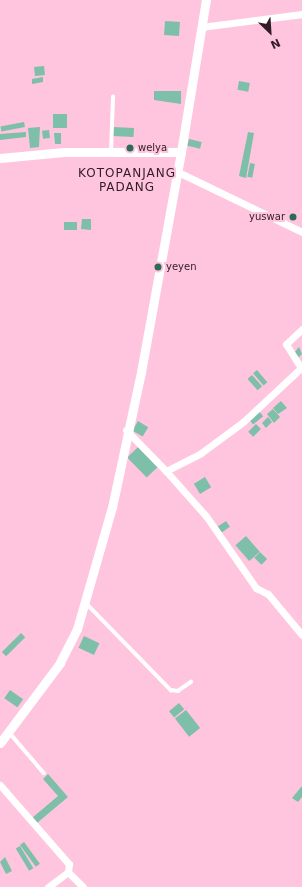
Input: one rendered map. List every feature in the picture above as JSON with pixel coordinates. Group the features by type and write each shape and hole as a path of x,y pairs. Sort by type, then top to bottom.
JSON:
{"street":[{"path":"0,743 71,645 112,507 126,430 141,372 178,172 206,0"},
{"path":"201,27 302,14"},
{"path":"0,158 64,152 181,152"},
{"path":"178,172 302,232"},
{"path":"166,471 208,448 286,384 302,366 286,342 302,329"},
{"path":"126,430 166,471 210,522 255,587 268,594 302,636"},
{"path":"0,785 67,861 68,872 83,887"},
{"path":"48,887 68,872"}],"lane":[{"path":"110,153 113,97"},
{"path":"85,602 171,690 178,691 191,682"},
{"path":"9,732 44,773"}],"building":[{"path":"165,21 180,22 179,36 164,35"},
{"path":"44,66 45,75 35,76 34,67"},
{"path":"43,77 43,82 32,84 32,79"},
{"path":"239,81 250,83 248,92 237,90"},
{"path":"154,91 181,91 181,104 154,100"},
{"path":"53,114 67,114 67,128 53,128"},
{"path":"24,122 25,127 1,131 0,127"},
{"path":"40,127 39,147 30,148 28,128"},
{"path":"113,127 134,128 134,137 113,136"},
{"path":"49,130 50,138 43,139 42,131"},
{"path":"26,132 26,137 0,140 0,134"},
{"path":"248,132 254,133 246,178 239,176"},
{"path":"54,133 61,133 61,144 55,144"},
{"path":"189,139 202,142 200,149 187,146"},
{"path":"250,163 255,164 252,178 247,177"},
{"path":"82,219 91,219 91,230 81,229"},
{"path":"64,222 77,222 77,230 64,230"},
{"path":"299,347 302,354 299,357 294,353"},
{"path":"257,370 267,382 263,385 253,373"},
{"path":"252,375 262,386 258,390 248,379"},
{"path":"281,401 287,408 278,414 273,408"},
{"path":"273,409 280,417 274,423 267,414"},
{"path":"258,410 263,416 253,424 248,418"},
{"path":"268,417 272,422 266,428 262,423"},
{"path":"138,421 148,427 143,437 132,430"},
{"path":"256,424 261,429 253,437 248,432"},
{"path":"138,447 157,467 147,478 127,457"},
{"path":"205,477 211,487 200,494 194,484"},
{"path":"226,521 230,527 222,532 218,527"},
{"path":"246,536 260,552 249,561 235,545"},
{"path":"260,552 267,559 261,565 254,558"},
{"path":"21,633 25,637 6,656 2,652"},
{"path":"84,636 99,643 94,655 79,648"},
{"path":"10,690 23,699 17,707 4,698"},
{"path":"179,703 184,709 174,717 169,711"},
{"path":"186,710 200,728 189,737 175,719"},
{"path":"48,774 68,797 37,823 32,818 58,796 43,779"},
{"path":"302,786 302,797 298,802 292,798"},
{"path":"24,842 40,864 36,867 20,845"},
{"path":"20,846 33,868 29,871 16,849"},
{"path":"5,857 12,871 6,874 0,862"}],"place":[{"name":"welya","path":"130,148"},
{"name":"yuswar","path":"293,217"},
{"name":"yeyen","path":"158,267"}],"district":[{"name":"KOTOPANJANG PADANG","path":"127,181"}]}
